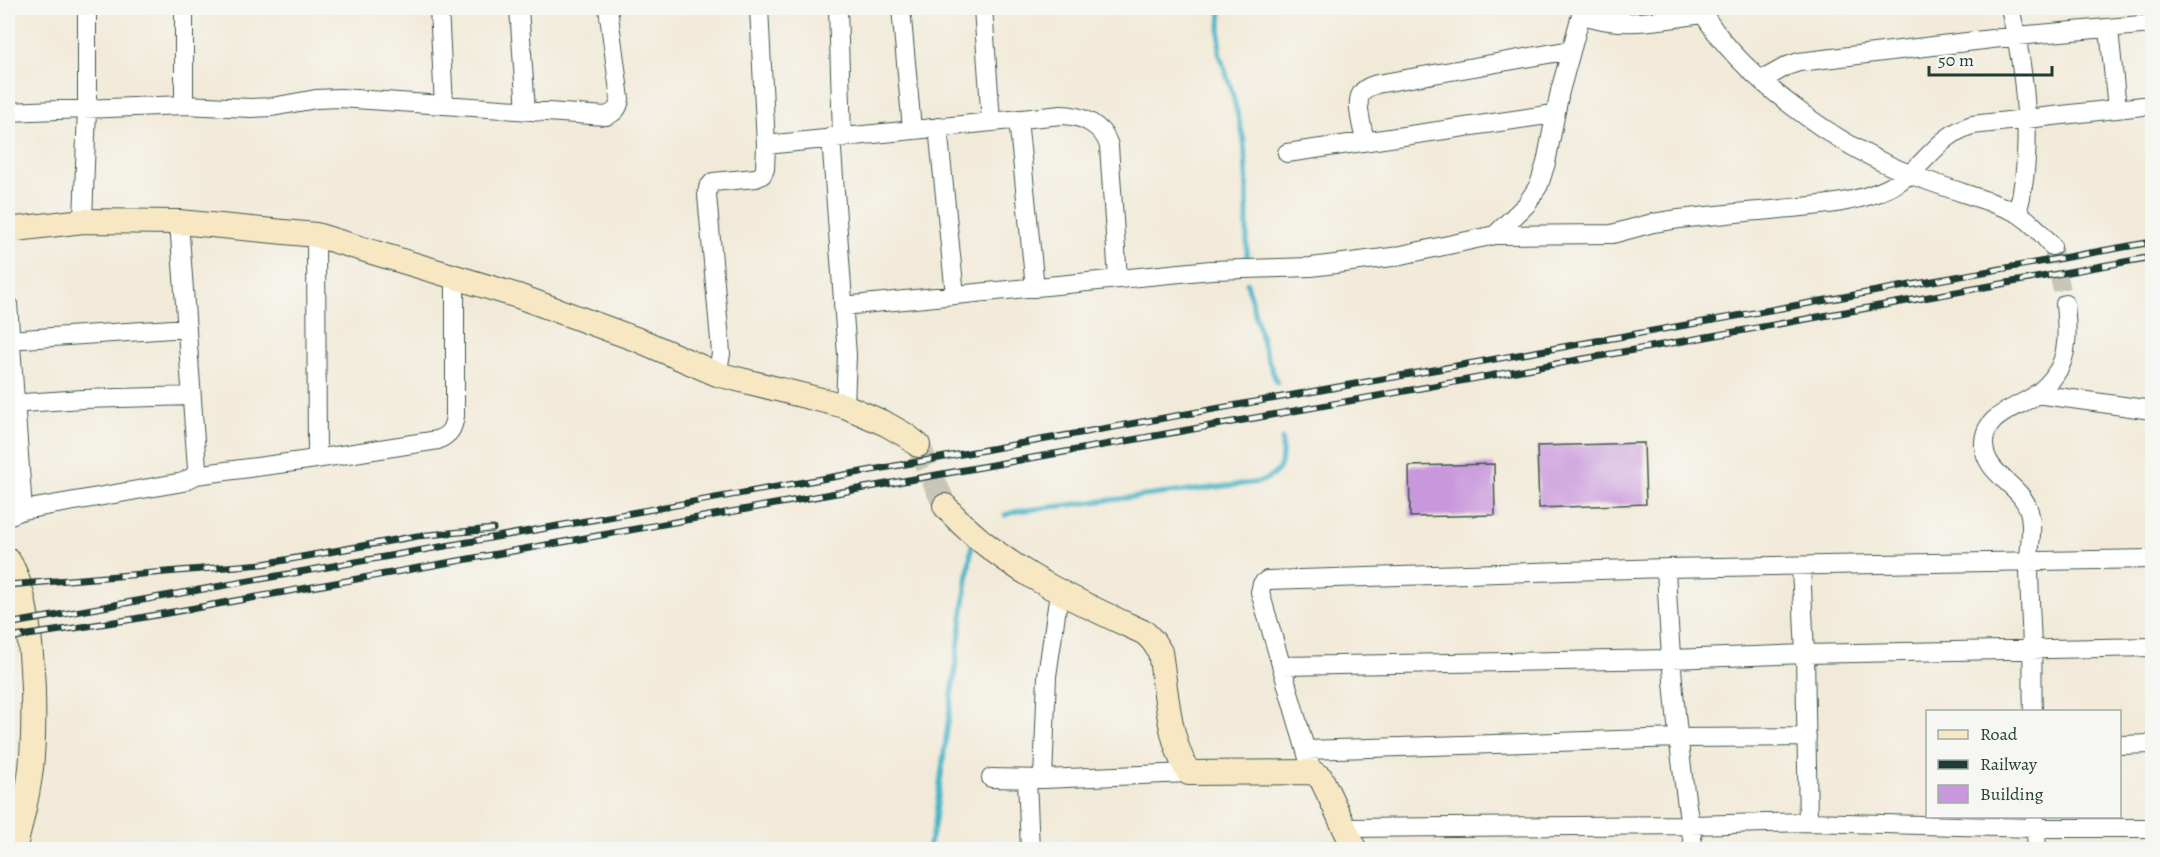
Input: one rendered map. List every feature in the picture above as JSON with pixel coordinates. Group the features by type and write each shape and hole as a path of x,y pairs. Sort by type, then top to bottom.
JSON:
{"street":[{"path":"83,221 87,109 87,8"},
{"path":"184,8 184,105"},
{"path":"439,8 444,105"},
{"path":"519,8 526,111"},
{"path":"8,112 184,105 251,108 340,98 606,116 613,113 619,106 620,99 608,8"},
{"path":"717,374 721,354 708,188 713,182 719,180 762,176 765,169 766,145 759,8"},
{"path":"838,8 837,137 847,355 845,406"},
{"path":"901,8 912,129"},
{"path":"983,8 991,122"},
{"path":"2010,8 2017,36 2026,120 2024,190 2017,213"},
{"path":"1495,235 1526,205 1539,185 1546,163 1554,114 1581,11 1609,21 1656,21 1701,11 1721,40 1762,80 1804,115 1864,152 1911,175 2017,213 2041,232 2052,246"},
{"path":"1762,80 1786,66 1799,62 2017,36 2109,30 2152,24"},
{"path":"2109,30 2117,109"},
{"path":"1365,141 1359,103 1360,95 1366,88 1377,84 1571,50"},
{"path":"843,306 1211,270 1311,267 1392,257 1495,235 1612,234 1679,219 1836,202 1890,188 1911,175 1943,139 1957,130 1972,125 2152,105"},
{"path":"1287,153 1554,114"},
{"path":"766,145 1018,119 1070,115 1082,118 1101,130 1107,137 1118,279"},
{"path":"1018,119 1035,288"},
{"path":"938,127 955,295"},
{"path":"8,230 83,221 179,222 316,235 518,296 641,341 717,374 845,406 886,424 918,445"},
{"path":"179,222 196,475"},
{"path":"316,235 317,459"},
{"path":"8,304 15,513 183,482 196,475 438,440 448,435 453,427 455,416 455,277"},
{"path":"2033,710 2029,511 2025,500 1989,462 1984,445 1988,429 1995,417 2037,394 2056,374 2064,353 2067,332 2065,304"},
{"path":"9,340 187,328"},
{"path":"2037,394 2152,410"},
{"path":"12,404 83,399 192,396"},
{"path":"945,506 989,547 1059,593 1145,633 1153,641 1160,652 1176,747 1189,773"},
{"path":"2152,559 1666,568 1267,580 1260,592 1309,761 1321,778 1351,839 1808,822 2035,822 2152,828"},
{"path":"8,560 15,570 25,608 32,664 31,768 14,849"},
{"path":"1801,566 1808,822"},
{"path":"1666,568 1671,659 1694,849"},
{"path":"1030,849 1035,779 1059,593"},
{"path":"1283,666 2152,647"},
{"path":"991,778 1035,779 1189,773 1309,761 1679,738 1807,737"},
{"path":"2121,745 2152,744"},
{"path":"2035,822 2037,849"}],"building":[{"path":"1644,443 1646,504 1539,508 1537,446"},
{"path":"1494,464 1495,515 1410,517 1409,466"}],"waterway":[{"path":"1221,8 1219,52 1244,140 1247,257"},
{"path":"1247,283 1264,348 1277,383"},
{"path":"1005,515 1018,511 1260,482 1278,470 1282,461 1282,439"},
{"path":"927,850 934,828 972,543"}],"tunnel":[{"path":"2052,246 2065,304"},
{"path":"918,445 945,506"}],"railway":[{"path":"8,624 2152,242"},
{"path":"8,638 134,619 2152,257"},
{"path":"8,585 263,564 417,536 493,529"}]}
